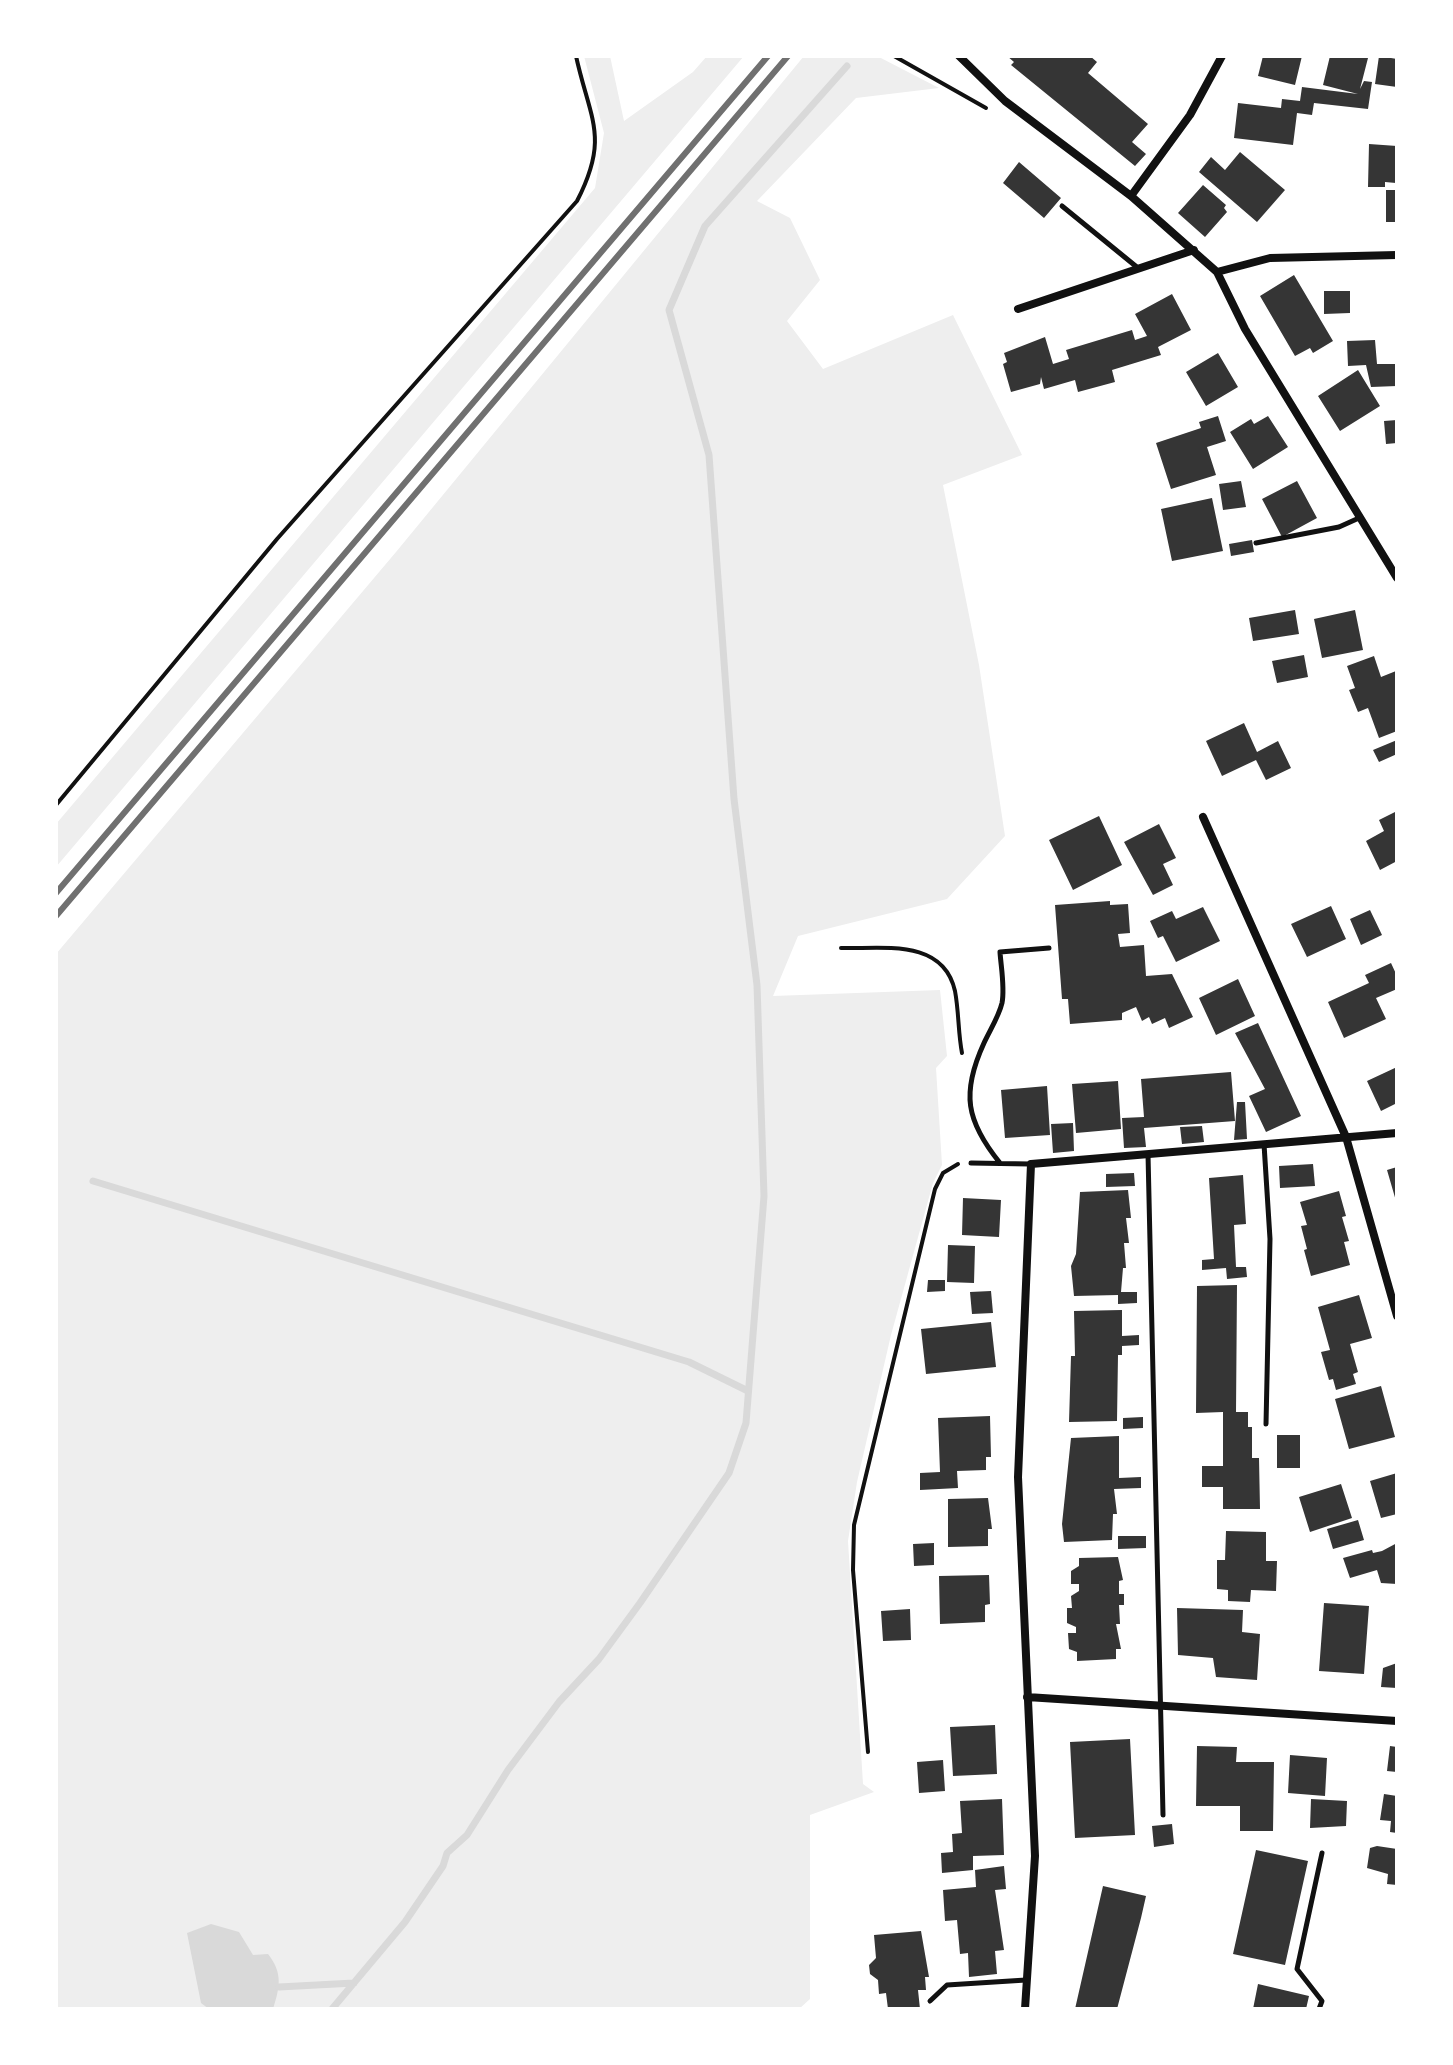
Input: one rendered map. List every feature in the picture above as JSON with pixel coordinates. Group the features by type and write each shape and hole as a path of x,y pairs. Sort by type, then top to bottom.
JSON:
{"street":[{"path":"959,56 1005,101 1131,196 1217,272 1245,329 1397,578"},
{"path":"1131,196 1190,115 1222,56"},
{"path":"1018,309 1194,250"},
{"path":"1217,272 1270,258 1397,255"},
{"path":"1203,817 1346,1137 1397,1316"},
{"path":"1025,2009 1035,1856 1018,1477 1031,1164 1397,1133"},
{"path":"1027,1697 1397,1721"}],"lane":[{"path":"1062,206 1138,269"},
{"path":"1256,543 1339,527 1359,518"},
{"path":"1000,1163 982,1141 970,1116 969,1087 981,1049 1002,1002 1000,952 1049,948"},
{"path":"1264,1144 1270,1239 1266,1424"},
{"path":"1148,1154 1163,1815"},
{"path":"971,1163 1031,1164"},
{"path":"1319,2009 1322,2001 1297,1969 1322,1853"},
{"path":"930,2001 947,1985 1027,1980"}],"path":[{"path":"56,805 260,560 577,201 591,174 598,142 576,56"},
{"path":"894,56 988,109 1005,101"},
{"path":"841,948 915,949 937,958 955,989 969,1087"},
{"path":"868,1752 853,1570 854,1525 935,1189 943,1173 957,1164 971,1163"}],"shaded area":[{"path":"584,56 610,56 624,121 693,72 707,56 744,56 56,867 56,824 595,188 604,133"},
{"path":"804,56 877,56 939,88 856,98 757,201 790,218 820,280 787,321 823,369 953,315 1022,455 943,485 979,665 1005,836 947,899 798,936 773,996 940,990 947,1056 936,1068 942,1165 933,1183 891,1335 857,1482 848,1541 863,1784 874,1792 810,1815 810,1999 799,2009 56,2009 56,954 396,552"},
{"path":"211,1924 239,1932 253,1955 268,1954 279,1980 273,2009 209,2009 201,2003 187,1933"}],"building":[{"path":"1007,56 1090,56 1097,62 1088,73 1148,124 1132,142 1146,154 1135,166 1011,65 1014,62"},
{"path":"1263,56 1302,56 1295,85 1258,76"},
{"path":"1330,56 1368,58 1360,89 1364,81 1372,82 1368,109 1314,103 1312,115 1297,113 1293,145 1234,138 1238,103 1281,108 1282,99 1300,101 1302,87 1358,94 1323,85"},
{"path":"1379,56 1397,59 1397,87 1375,84"},
{"path":"1369,144 1397,146 1396,183 1385,182 1385,187 1368,187"},
{"path":"1240,152 1285,190 1257,222 1199,172 1211,157 1225,170"},
{"path":"1019,162 1061,198 1044,218 1003,183"},
{"path":"1203,185 1226,205 1224,208 1227,212 1205,237 1178,213"},
{"path":"1386,190 1397,190 1397,222 1386,222"},
{"path":"1294,275 1333,341 1313,353 1310,348 1295,356 1260,296"},
{"path":"1324,291 1350,291 1350,313 1324,314"},
{"path":"1172,294 1191,330 1158,347 1161,355 1112,370 1115,382 1078,392 1075,380 1044,389 1041,377 1040,384 1011,392 1003,364 1007,362 1004,353 1045,337 1053,364 1069,359 1066,350 1132,330 1135,340 1147,336 1135,314"},
{"path":"1375,340 1377,364 1397,364 1397,386 1371,387 1366,365 1348,366 1347,341"},
{"path":"1218,353 1238,387 1206,406 1186,372"},
{"path":"1358,370 1380,406 1340,431 1318,396"},
{"path":"1218,416 1226,441 1207,447 1216,475 1171,489 1156,443 1201,428 1199,422"},
{"path":"1268,416 1288,447 1253,469 1230,432 1251,419 1254,424"},
{"path":"1397,420 1397,443 1386,444 1384,421"},
{"path":"1241,481 1246,507 1223,510 1219,484"},
{"path":"1297,481 1317,518 1282,537 1262,499"},
{"path":"1212,498 1223,551 1172,561 1161,509"},
{"path":"1252,540 1254,552 1231,556 1229,544"},
{"path":"1295,610 1299,634 1253,641 1249,618"},
{"path":"1355,610 1363,650 1322,658 1314,619"},
{"path":"1304,655 1308,677 1277,683 1272,661"},
{"path":"1374,656 1381,677 1396,671 1397,674 1397,731 1379,738 1368,708 1358,712 1349,690 1355,688 1347,666"},
{"path":"1244,723 1257,752 1278,741 1291,768 1266,780 1256,760 1222,776 1206,741"},
{"path":"1397,740 1397,754 1379,762 1373,750"},
{"path":"1397,811 1397,861 1380,870 1366,841 1384,831 1379,820"},
{"path":"1099,816 1122,865 1073,890 1049,840"},
{"path":"1159,824 1176,858 1163,864 1173,885 1153,895 1124,842"},
{"path":"1110,901 1110,905 1128,904 1130,933 1118,934 1120,947 1144,945 1146,976 1172,974 1193,1017 1169,1028 1165,1018 1152,1024 1149,1017 1142,1021 1136,1007 1122,1013 1122,1020 1070,1024 1068,999 1062,999 1055,905"},
{"path":"1331,906 1346,939 1307,957 1291,924"},
{"path":"1203,907 1220,941 1176,962 1163,936 1158,938 1150,921 1172,911 1176,919"},
{"path":"1370,910 1382,935 1361,945 1350,919"},
{"path":"1391,963 1397,976 1397,989 1376,998 1386,1019 1344,1038 1328,1002 1369,983 1365,975"},
{"path":"1238,979 1255,1016 1216,1035 1199,998"},
{"path":"1258,1023 1301,1116 1266,1132 1249,1096 1265,1089 1235,1033"},
{"path":"1397,1067 1397,1103 1381,1111 1367,1081"},
{"path":"1231,1072 1235,1121 1144,1128 1146,1147 1124,1148 1122,1118 1144,1117 1141,1079"},
{"path":"1118,1081 1121,1129 1076,1133 1072,1084"},
{"path":"1047,1086 1050,1135 1005,1138 1001,1090"},
{"path":"1237,1102 1245,1102 1247,1139 1234,1140"},
{"path":"1073,1123 1074,1151 1053,1153 1051,1124"},
{"path":"1202,1126 1204,1142 1182,1144 1180,1127"},
{"path":"1313,1164 1315,1186 1280,1188 1279,1166"},
{"path":"1397,1167 1397,1201 1396,1201 1387,1170"},
{"path":"1134,1173 1135,1186 1106,1187 1106,1174"},
{"path":"1243,1175 1246,1224 1234,1225 1236,1267 1246,1267 1247,1277 1227,1279 1226,1268 1202,1270 1202,1260 1214,1259 1209,1178"},
{"path":"1128,1190 1131,1218 1126,1218 1129,1243 1124,1243 1126,1268 1123,1268 1121,1292 1137,1292 1137,1303 1118,1304 1118,1295 1074,1296 1071,1266 1076,1254 1080,1192"},
{"path":"1339,1191 1346,1216 1342,1217 1349,1241 1344,1242 1350,1265 1311,1276 1301,1226 1307,1225 1300,1202"},
{"path":"963,1198 1001,1200 999,1237 962,1235"},
{"path":"948,1245 975,1246 974,1283 947,1282"},
{"path":"928,1280 945,1280 945,1291 927,1292"},
{"path":"1237,1285 1236,1412 1248,1412 1248,1427 1252,1427 1252,1458 1259,1458 1260,1509 1223,1509 1223,1487 1202,1487 1202,1466 1223,1466 1223,1412 1196,1413 1197,1286"},
{"path":"991,1291 993,1313 972,1314 970,1292"},
{"path":"1359,1295 1372,1338 1350,1344 1358,1372 1353,1374 1356,1384 1336,1390 1333,1379 1329,1380 1321,1352 1330,1350 1318,1307"},
{"path":"1122,1310 1122,1336 1139,1335 1139,1345 1122,1346 1122,1355 1118,1355 1117,1421 1069,1422 1071,1356 1075,1356 1074,1311"},
{"path":"991,1322 996,1367 926,1374 921,1329"},
{"path":"1381,1386 1395,1437 1349,1449 1335,1399"},
{"path":"990,1416 991,1457 986,1457 986,1470 957,1471 958,1488 920,1490 920,1473 940,1472 938,1418"},
{"path":"1143,1417 1143,1428 1123,1429 1123,1418"},
{"path":"1277,1435 1300,1435 1300,1468 1277,1468"},
{"path":"1119,1436 1119,1478 1141,1477 1141,1488 1114,1489 1117,1514 1113,1514 1112,1540 1064,1542 1062,1524 1071,1438"},
{"path":"1397,1473 1397,1514 1381,1518 1370,1481"},
{"path":"1341,1484 1352,1518 1310,1532 1299,1497"},
{"path":"988,1498 992,1529 988,1529 988,1546 948,1547 948,1499"},
{"path":"1358,1520 1364,1540 1333,1549 1327,1529"},
{"path":"1226,1531 1266,1532 1266,1561 1277,1561 1276,1591 1251,1590 1250,1602 1228,1601 1228,1590 1217,1589 1217,1560 1225,1560"},
{"path":"1118,1536 1146,1536 1146,1548 1118,1549"},
{"path":"934,1543 934,1565 914,1566 913,1544"},
{"path":"1397,1543 1397,1584 1381,1583 1377,1570 1350,1578 1343,1558 1372,1550 1373,1553 1382,1551"},
{"path":"1118,1557 1123,1580 1119,1581 1119,1594 1124,1594 1124,1605 1119,1605 1120,1624 1116,1624 1121,1649 1116,1649 1116,1659 1077,1661 1077,1652 1069,1649 1068,1633 1076,1633 1076,1627 1067,1623 1067,1608 1072,1608 1071,1596 1079,1591 1079,1584 1071,1584 1071,1571 1079,1566 1079,1558"},
{"path":"989,1575 990,1604 985,1605 985,1622 940,1624 939,1576"},
{"path":"1324,1603 1369,1606 1364,1674 1319,1671"},
{"path":"1177,1608 1243,1610 1242,1632 1260,1634 1257,1680 1216,1677 1213,1658 1178,1655"},
{"path":"910,1609 911,1640 883,1641 881,1611"},
{"path":"1397,1663 1397,1688 1381,1687 1383,1668"},
{"path":"995,1725 997,1774 953,1776 950,1727"},
{"path":"1130,1739 1135,1835 1075,1838 1070,1742"},
{"path":"1197,1746 1237,1747 1236,1762 1274,1762 1273,1831 1240,1831 1240,1806 1196,1806"},
{"path":"1390,1746 1397,1747 1397,1772 1387,1771"},
{"path":"1290,1755 1327,1758 1325,1796 1288,1793"},
{"path":"943,1760 945,1791 919,1793 917,1762"},
{"path":"1384,1794 1397,1796 1397,1833 1390,1832 1391,1821 1380,1820"},
{"path":"1002,1799 1004,1855 973,1856 973,1870 942,1873 941,1853 953,1852 952,1834 962,1833 960,1801"},
{"path":"1311,1799 1347,1801 1346,1826 1310,1828"},
{"path":"1172,1824 1174,1844 1154,1847 1152,1826"},
{"path":"1370,1848 1397,1849 1397,1885 1387,1884 1388,1874 1367,1868"},
{"path":"1256,1850 1308,1861 1285,1965 1233,1954"},
{"path":"1004,1866 1006,1889 995,1890 1004,1950 995,1951 997,1974 969,1977 968,1953 960,1954 957,1920 945,1921 943,1890 976,1887 975,1870"},
{"path":"1103,1886 1146,1896 1141,1918 1117,2009 1075,2009"},
{"path":"921,1931 929,1977 925,1977 926,1990 918,1990 920,2009 888,2009 886,1993 879,1994 878,1980 870,1974 869,1965 876,1958 874,1935"},
{"path":"1258,1984 1309,1996 1306,2009 1253,2009"}],"waterway":[{"path":"332,2009 405,1922 443,1866 447,1853 467,1835 508,1770 559,1702 599,1659 640,1603 729,1473 746,1423 764,1196 757,985 734,799 709,455 669,310 705,226 847,66"},
{"path":"93,1181 689,1362 748,1391"},
{"path":"279,1987 354,1983"}],"railway":[{"path":"56,893 768,56"},
{"path":"56,916 788,56"}]}
